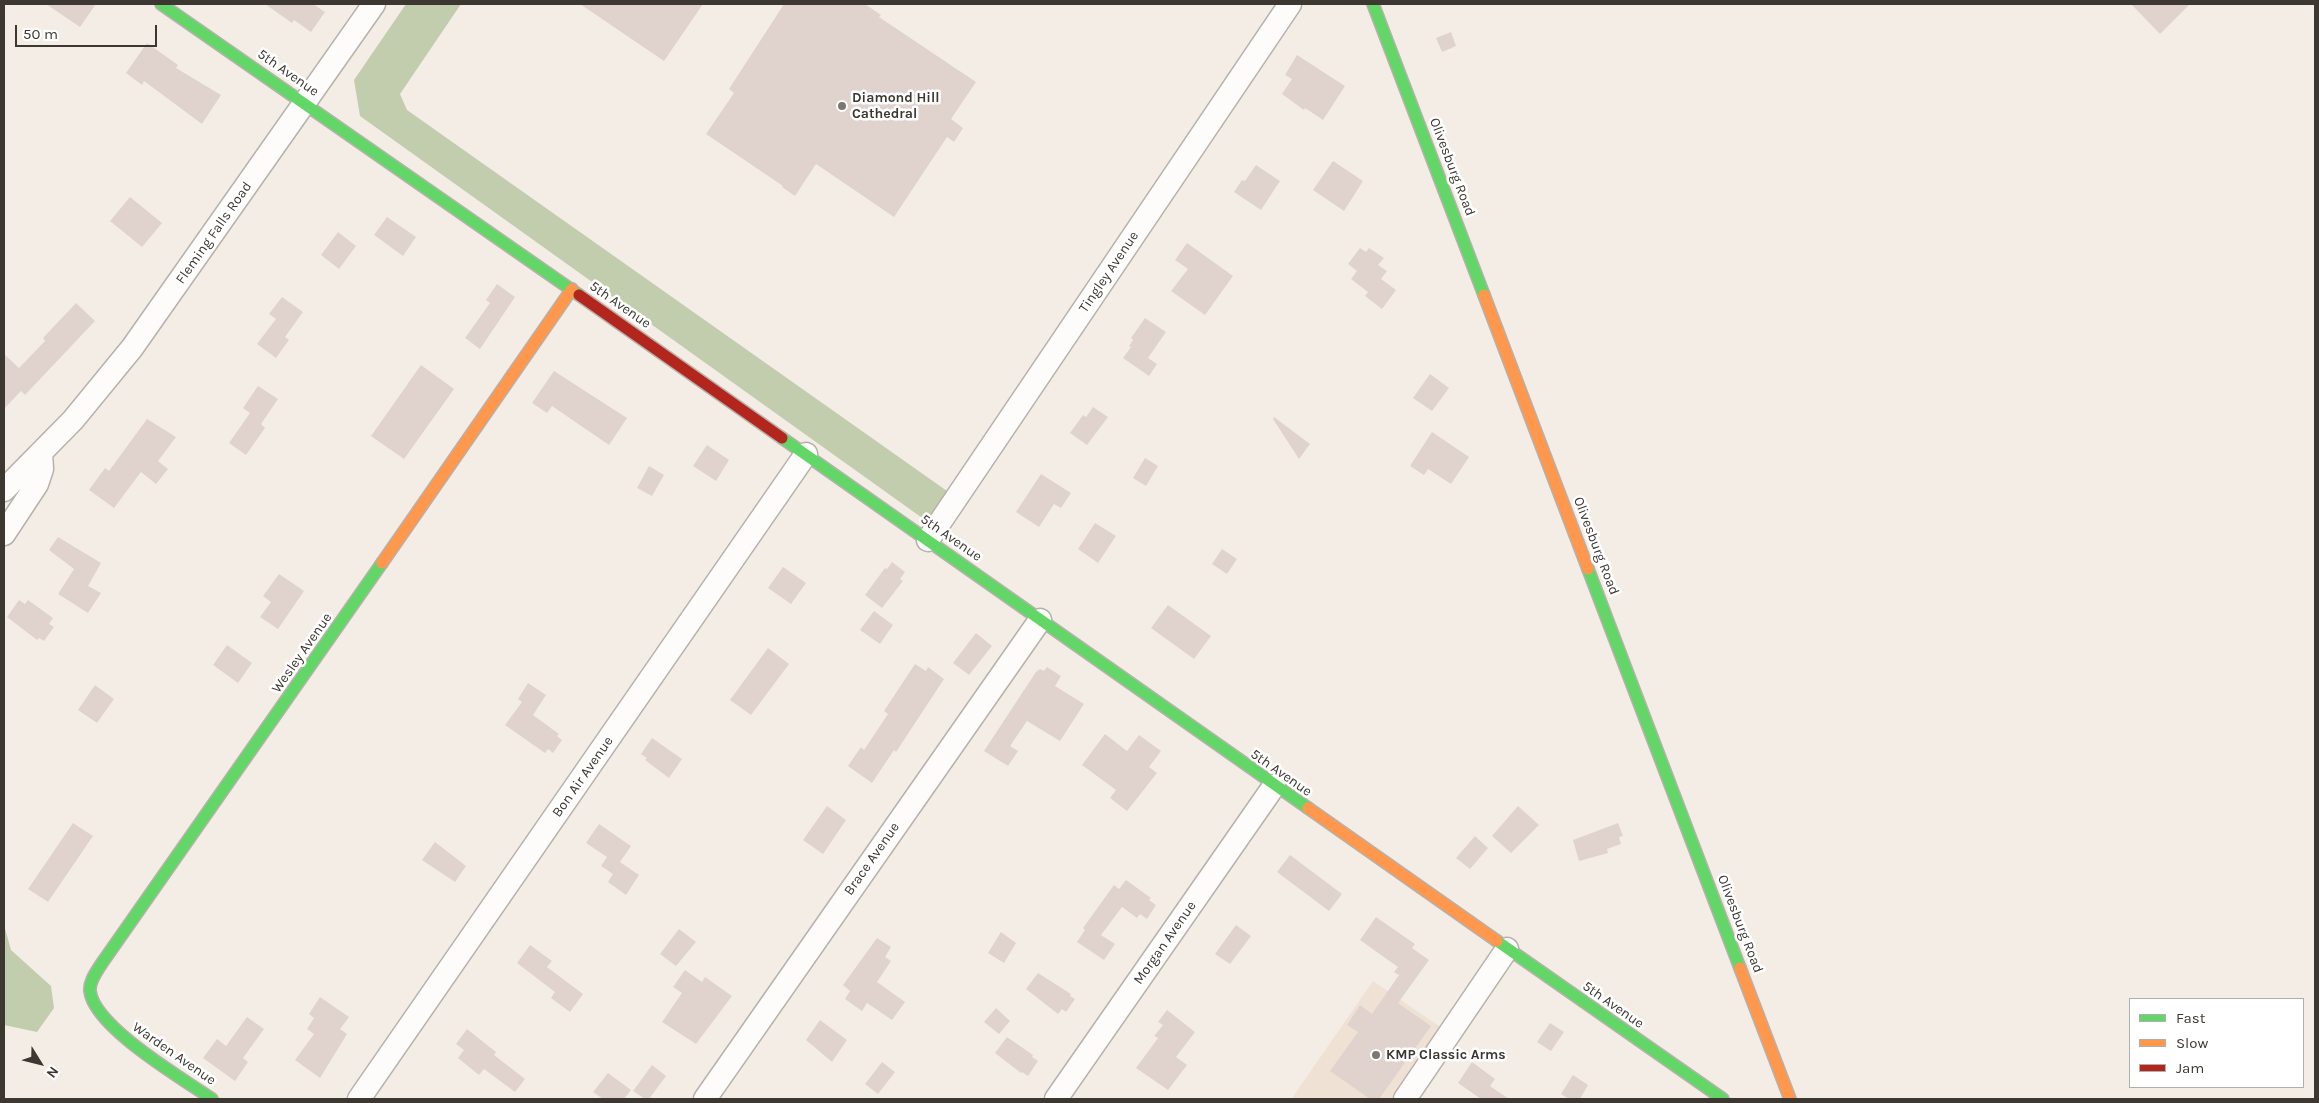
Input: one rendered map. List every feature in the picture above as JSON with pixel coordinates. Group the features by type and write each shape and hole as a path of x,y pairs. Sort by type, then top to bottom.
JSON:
{"street":[{"name":"5th Avenue","path":"161,4 572,289 1274,786 1723,1099"},
{"name":"Fleming Falls Road","path":"4,490 42,453 97,393 132,348 306,104 374,4"},
{"name":"Tingley Avenue","path":"928,540 1290,4"},
{"name":"Olivesburg Road","path":"1373,4 1790,1099"},
{"name":"Wesley Avenue","path":"119,1033 96,1011 90,992 91,981 572,289"},
{"path":"4,534 37,484 42,469 42,453"},
{"name":"Bon Air Avenue","path":"359,1099 806,454"},
{"name":"Brace Avenue","path":"705,1099 1040,620"},
{"name":"Morgan Avenue","path":"1056,1099 1274,786"},
{"path":"1405,1099 1508,949"},
{"name":"Warden Avenue","path":"119,1033 212,1099"}],"shaded area":[{"path":"1373,981 1445,1030 1397,1099 1292,1098"}],"green space":[{"path":"406,4 461,4 400,94 407,110 947,491 947,496 937,512 925,520 360,116 354,80"},
{"path":"4,925 11,950 51,986 54,1008 37,1032 4,1025"}],"building":[{"path":"46,4 96,4 80,27"},
{"path":"265,4 313,4 325,12 311,32 294,20 292,23"},
{"path":"580,4 703,4 664,61"},
{"name":"Diamond Hill Cathedral","path":"784,4 865,4 881,15 879,17 976,82 951,119 963,128 954,142 947,137 894,217 816,164 795,196 706,134 734,93 729,89"},
{"path":"2131,4 2190,4 2160,34"},
{"path":"1451,32 1456,46 1442,52 1436,38"},
{"path":"147,43 178,65 176,68 221,95 202,124 144,81 142,85 126,73"},
{"path":"1297,55 1345,86 1323,120 1305,108 1304,110 1282,94 1292,79 1285,75"},
{"path":"1333,161 1363,181 1344,211 1313,190"},
{"path":"1256,165 1280,181 1261,210 1234,192 1242,180 1245,181"},
{"path":"130,197 162,223 142,247 110,221"},
{"path":"387,217 416,237 403,256 374,235"},
{"path":"338,232 356,246 339,269 321,255"},
{"path":"1187,243 1233,276 1205,315 1171,291 1188,269 1175,260"},
{"path":"1360,248 1366,252 1369,248 1384,258 1378,265 1387,271 1381,279 1396,290 1382,309 1365,296 1368,292 1351,279 1357,271 1348,264"},
{"path":"497,284 515,297 480,349 465,338 490,303 486,300"},
{"path":"282,297 303,312 285,337 289,340 276,358 257,344 276,319 269,314"},
{"path":"76,303 95,321 25,395 21,391 4,409 4,354 19,368 45,341 43,338"},
{"path":"1145,318 1166,332 1148,358 1157,364 1149,376 1123,358 1131,347 1129,346 1133,340 1131,338"},
{"path":"421,365 454,389 404,459 371,436"},
{"path":"554,371 627,418 609,445 552,406 547,413 532,403"},
{"path":"1430,374 1449,388 1432,411 1413,398"},
{"path":"258,386 278,399 261,424 265,428 246,455 229,443 250,413 243,408"},
{"path":"1093,407 1108,417 1087,445 1070,433 1083,415 1086,417"},
{"path":"1274,417 1310,444 1299,459 1273,419"},
{"path":"147,419 176,437 158,461 168,469 156,484 141,472 114,508 89,490 105,468 109,471"},
{"path":"1432,432 1469,457 1451,484 1428,469 1424,475 1410,466"},
{"path":"707,445 729,460 716,481 693,466"},
{"path":"1145,458 1158,466 1146,486 1133,478"},
{"path":"649,466 664,475 652,496 637,488"},
{"path":"1041,474 1071,493 1061,508 1054,504 1039,527 1016,512"},
{"path":"1095,523 1116,536 1098,563 1078,549"},
{"path":"58,537 101,563 88,586 101,593 88,613 58,594 74,569 49,550"},
{"path":"1222,549 1237,559 1227,574 1212,564"},
{"path":"892,562 905,572 900,579 903,581 882,608 865,595 885,568 887,569"},
{"path":"783,567 806,583 791,604 768,588"},
{"path":"279,574 304,591 278,629 260,617 271,602 263,596"},
{"path":"19,600 25,604 28,600 53,618 49,624 54,627 44,641 39,638 37,640 7,617"},
{"path":"1168,605 1211,636 1194,659 1151,628"},
{"path":"874,611 893,625 880,644 860,630"},
{"path":"976,633 992,646 969,675 953,663"},
{"path":"227,645 252,663 238,683 213,665"},
{"path":"768,648 789,664 751,715 730,700"},
{"path":"915,664 926,671 928,667 944,679 896,752 894,750 872,783 848,766 861,747 864,750 888,714 884,711"},
{"path":"1047,667 1061,676 1055,686 1084,704 1060,741 1027,721 1010,746 1018,751 1008,766 984,751 1036,672 1040,669 1044,671"},
{"path":"528,683 546,695 533,715 559,734 557,736 562,740 553,753 548,749 545,753 505,725 522,702 518,699"},
{"path":"95,685 114,699 97,723 78,710"},
{"path":"1105,734 1127,751 1139,735 1161,751 1149,767 1157,773 1127,811 1110,798 1116,790 1082,765"},
{"path":"652,738 682,759 669,778 645,760 647,758 641,754"},
{"path":"827,806 846,820 823,854 803,840"},
{"path":"1518,806 1539,825 1511,853 1492,836"},
{"path":"73,823 93,836 48,902 28,889"},
{"path":"1618,823 1623,836 1619,837 1621,844 1607,849 1608,853 1579,861 1573,840"},
{"path":"599,824 631,846 620,862 639,875 626,895 608,882 613,874 601,866 607,857 586,843"},
{"path":"1475,836 1488,848 1470,869 1456,858"},
{"path":"435,842 466,866 455,882 422,860"},
{"path":"1290,855 1342,894 1329,911 1277,872"},
{"path":"1126,880 1151,898 1149,900 1156,905 1147,919 1140,914 1137,918 1122,907 1101,935 1115,944 1104,960 1077,942 1085,930 1083,928 1114,885 1119,889"},
{"name":"KMP Classic Arms","path":"1376,917 1415,944 1412,948 1429,960 1398,1003 1431,1026 1379,1099 1370,1099 1330,1071 1358,1032 1347,1025 1360,1005 1372,1014 1399,975 1394,972 1398,967 1360,940"},
{"path":"1236,925 1251,936 1230,964 1215,954"},
{"path":"679,929 696,942 676,966 660,954"},
{"path":"1001,932 1016,943 1004,963 988,953"},
{"path":"877,938 891,947 885,957 891,961 877,982 905,1002 892,1020 867,1003 862,1011 845,999 850,991 843,985"},
{"path":"530,945 552,961 547,967 583,994 570,1012 551,998 555,992 517,963"},
{"path":"685,970 702,982 705,977 732,996 696,1044 662,1022 682,993 673,987"},
{"path":"1038,973 1071,994 1070,996 1075,999 1066,1012 1062,1009 1058,1014 1026,989"},
{"path":"320,997 349,1017 340,1029 347,1034 320,1078 295,1060 314,1034 307,1029 314,1018 309,1014"},
{"path":"996,1008 1010,1021 999,1034 984,1022"},
{"path":"1167,1010 1195,1032 1176,1057 1187,1065 1168,1090 1136,1068 1158,1038 1154,1036 1163,1025 1158,1022"},
{"path":"247,1017 264,1029 243,1058 248,1062 235,1081 203,1058 217,1039 226,1046"},
{"path":"820,1020 847,1040 832,1062 806,1040"},
{"path":"1550,1023 1564,1032 1551,1051 1537,1042"},
{"path":"467,1029 496,1052 494,1055 525,1079 515,1092 484,1069 479,1075 458,1058 464,1050 456,1044"},
{"path":"1007,1037 1033,1055 1032,1057 1038,1061 1028,1076 1021,1073 995,1053"},
{"path":"882,1062 895,1072 878,1094 865,1084"},
{"path":"1472,1062 1495,1079 1490,1086 1509,1099 1481,1099 1458,1083"},
{"path":"652,1065 666,1076 649,1099 645,1099 633,1091"},
{"path":"608,1073 631,1090 624,1099 603,1099 593,1092"},
{"path":"1573,1075 1588,1085 1580,1099 1569,1099 1561,1094"}],"traffic: fast":[{"path":"161,4 579,295"},
{"path":"1373,4 1484,295"},
{"path":"782,438 1308,808"},
{"path":"212,1099 162,1066 123,1036 95,1005 90,991 91,984 102,963 382,563"},
{"path":"1588,569 1740,968"},
{"path":"1497,941 1723,1099"}],"traffic: slow":[{"path":"382,563 572,289"},
{"path":"1484,295 1588,569"},
{"path":"1308,808 1497,941"},
{"path":"1740,968 1790,1099"}],"traffic: jam":[{"path":"579,295 782,438"}],"place":[{"name":"Diamond Hill Cathedral","path":"842,106"},
{"name":"KMP Classic Arms","path":"1376,1055"}]}
